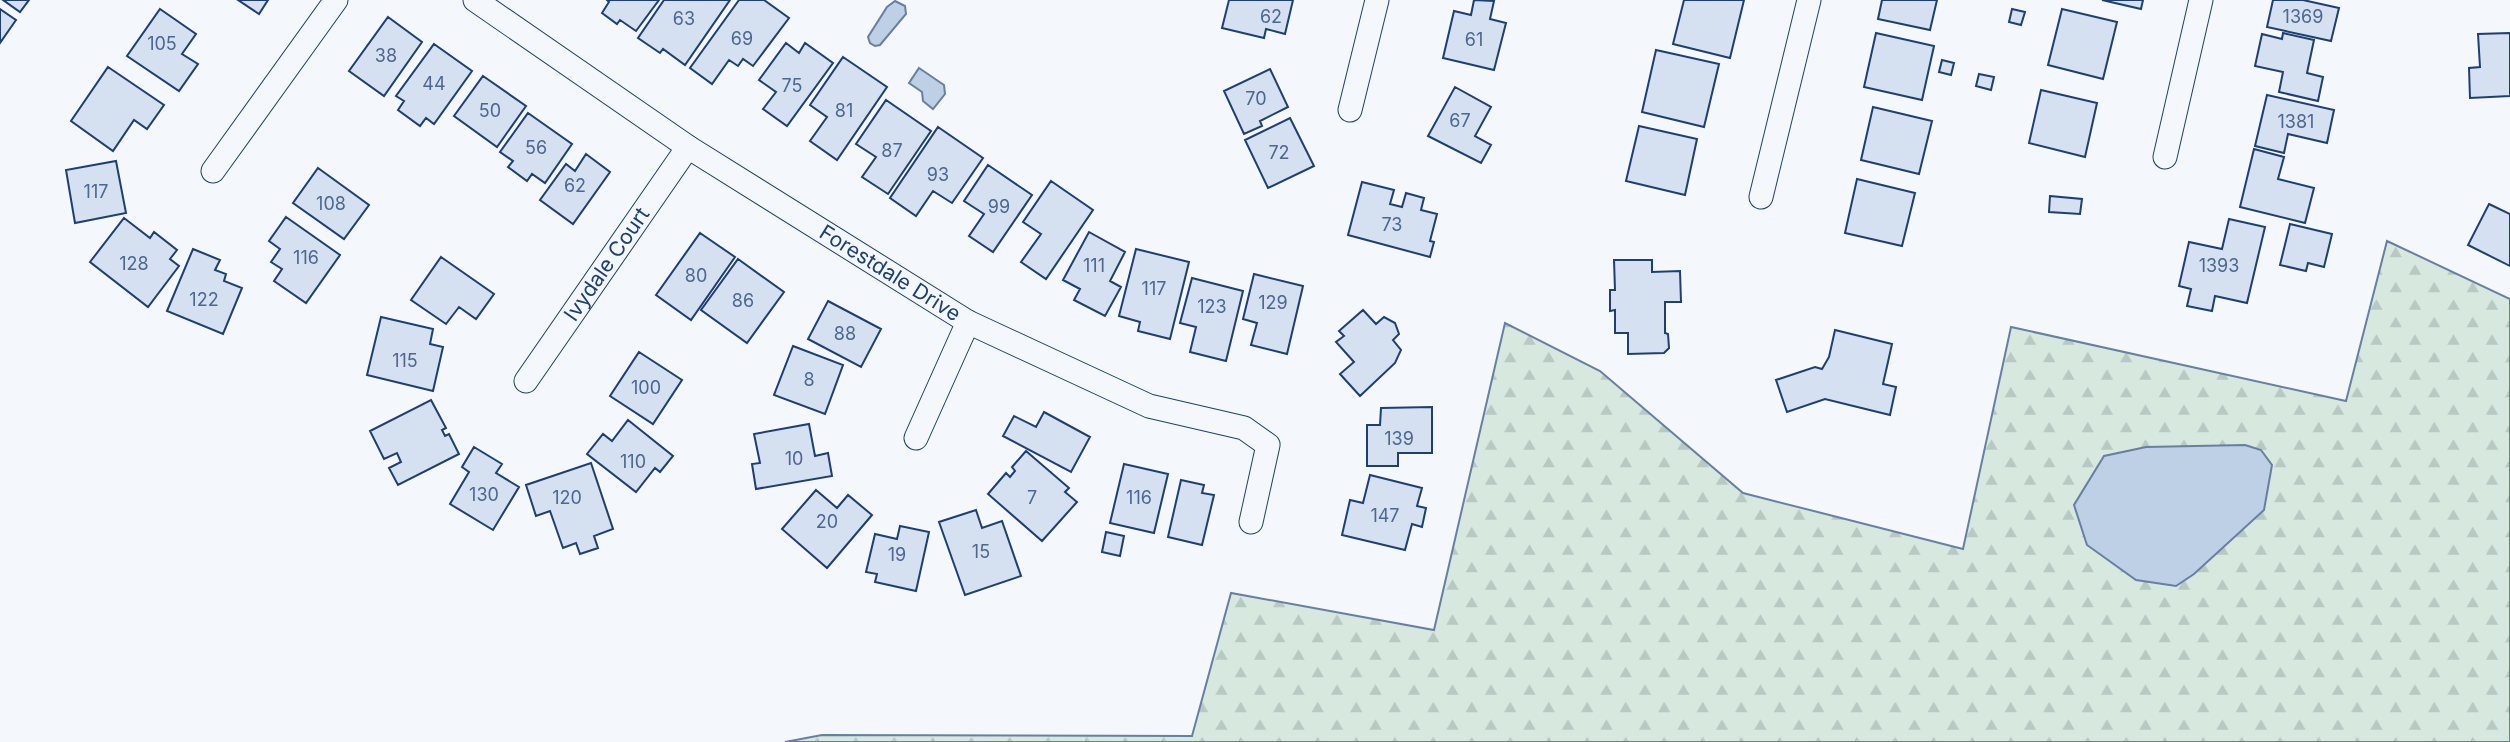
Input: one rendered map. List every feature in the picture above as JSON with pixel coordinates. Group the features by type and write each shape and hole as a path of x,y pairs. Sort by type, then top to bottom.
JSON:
{"street":[{"path":"213,171 336,0"},
{"name":"Forestdale Drive","path":"475,0 688,147 968,322 1149,405 1244,428 1268,445 1251,522"},
{"path":"1350,110 1377,0"},
{"path":"1761,197 1809,0"},
{"path":"2165,157 2201,0"},
{"name":"Ivydale Court","path":"526,381 688,147"},
{"path":"916,438 968,322"}],"green space":[{"path":"2387,241 2510,299 2510,742 785,742 822,735 1192,736 1231,593 1434,630 1505,323 1600,371 1743,493 1963,549 2011,327 2346,401"}],"water":[{"path":"895,1 905,6 906,14 880,45 875,46 870,43 868,37 887,7"},
{"path":"919,68 944,85 945,94 933,109 923,101 922,92 909,83"},
{"path":"2245,445 2261,450 2272,465 2264,510 2194,574 2176,586 2136,580 2087,545 2074,505 2104,456 2146,447"}],"building":[{"path":"3,0 29,0 20,12"},
{"path":"238,0 268,0 259,14"},
{"path":"607,0 659,0 636,31 620,20 617,24 602,13 609,2"},
{"path":"664,0 730,0 685,65 663,49 660,53 638,38"},
{"path":"739,0 764,0 789,18 753,66 743,59 738,66 729,60 712,84 690,68"},
{"path":"1229,0 1293,0 1285,34 1266,29 1264,38 1222,28"},
{"path":"1474,0 1494,1 1490,19 1506,23 1494,70 1443,58 1454,11 1471,15"},
{"path":"1684,0 1744,0 1730,58 1673,44"},
{"path":"1882,0 1937,0 1930,30 1878,19"},
{"path":"2102,0 2143,0 2141,9"},
{"path":"2273,0 2303,0 2339,8 2331,41 2267,27"},
{"path":"0,9 16,20 0,43"},
{"path":"160,9 196,34 182,54 198,64 179,91 127,56"},
{"path":"2012,9 2025,12 2021,25 2009,22"},
{"path":"2062,9 2117,22 2103,79 2048,65"},
{"path":"388,17 422,42 384,96 349,71"},
{"path":"1876,33 1934,46 1922,100 1864,87"},
{"path":"2283,33 2314,40 2307,73 2323,77 2318,101 2279,92 2283,72 2255,66 2262,34 2282,39"},
{"path":"2510,33 2510,96 2470,98 2469,68 2480,67 2478,34"},
{"path":"786,43 799,53 805,43 833,63 787,126 763,109 776,92 759,80"},
{"path":"434,44 472,71 434,124 426,118 420,126 398,110 404,101 396,96"},
{"path":"1656,50 1719,64 1704,127 1642,112"},
{"path":"843,57 887,87 837,160 810,141 827,117 810,105"},
{"path":"1942,60 1954,63 1951,75 1939,72"},
{"path":"108,67 164,105 147,129 134,120 113,151 71,121"},
{"path":"1270,69 1288,107 1260,121 1262,126 1244,134 1224,91"},
{"path":"1979,74 1994,77 1991,90 1976,86"},
{"path":"483,76 526,106 497,147 454,116"},
{"path":"1455,87 1491,107 1475,136 1491,145 1481,163 1428,136"},
{"path":"2041,90 2097,103 2085,157 2029,143"},
{"path":"2267,95 2334,110 2327,143 2288,134 2284,153 2255,146"},
{"path":"886,100 931,131 888,194 862,177 876,157 856,144"},
{"path":"1873,107 1932,121 1919,174 1861,160"},
{"path":"528,113 572,144 545,183 532,174 527,181 508,167 513,161 500,152"},
{"path":"1290,118 1314,166 1268,188 1245,140"},
{"path":"1639,126 1697,139 1685,195 1626,181"},
{"path":"938,127 983,158 952,203 933,191 916,216 890,198"},
{"path":"2254,149 2284,157 2278,179 2314,188 2305,223 2240,207"},
{"path":"586,154 610,172 573,224 540,200 566,164 575,171"},
{"path":"116,161 126,213 75,223 66,170"},
{"path":"988,165 1032,195 993,252 969,236 984,214 964,201"},
{"path":"318,168 369,205 344,239 293,203"},
{"path":"1857,179 1915,193 1902,246 1845,233"},
{"path":"1051,181 1093,210 1046,279 1021,262 1041,234 1023,222"},
{"path":"1362,182 1394,190 1390,204 1402,207 1406,193 1424,198 1421,210 1437,214 1430,241 1434,242 1430,257 1348,235"},
{"path":"2050,196 2082,199 2080,214 2049,212"},
{"path":"2489,204 2510,214 2510,266 2468,245"},
{"path":"286,217 340,255 306,303 274,281 282,269 271,262 280,249 269,241"},
{"path":"124,218 150,238 154,232 177,250 170,259 179,266 148,307 90,262"},
{"path":"2229,219 2265,227 2247,303 2215,296 2212,311 2187,306 2191,289 2179,286 2189,242 2222,249"},
{"path":"2290,224 2332,234 2324,267 2308,263 2306,271 2280,265"},
{"path":"1089,232 1125,252 1110,281 1121,287 1105,316 1074,300 1080,289 1063,280"},
{"path":"700,233 735,257 691,320 656,295"},
{"path":"193,249 220,260 215,270 226,274 224,281 242,288 223,334 167,311"},
{"path":"1136,249 1189,262 1170,339 1138,331 1140,322 1119,316"},
{"path":"441,257 494,294 476,319 459,307 446,324 411,300"},
{"path":"738,259 784,292 747,343 701,310"},
{"path":"1614,260 1652,260 1652,272 1680,271 1681,302 1665,302 1665,333 1668,334 1669,348 1664,353 1628,354 1628,333 1615,333 1615,310 1610,311 1610,290 1615,290"},
{"path":"1254,274 1303,286 1287,354 1251,345 1257,323 1243,319"},
{"path":"1192,278 1243,291 1226,361 1190,352 1196,327 1180,323"},
{"path":"828,301 881,329 861,367 808,339"},
{"path":"1363,310 1376,324 1384,317 1395,323 1399,334 1393,340 1401,350 1395,363 1360,396 1340,374 1354,362 1336,342 1344,336 1339,331"},
{"path":"381,317 433,329 430,344 443,347 433,391 367,375"},
{"path":"1835,330 1892,344 1883,384 1896,387 1890,415 1825,399 1787,412 1776,380 1815,367 1822,369 1829,357"},
{"path":"793,346 843,365 825,414 774,395"},
{"path":"639,352 682,380 653,424 610,396"},
{"path":"431,400 446,428 442,430 445,436 449,434 459,454 398,485 389,468 401,462 397,453 384,459 370,431"},
{"path":"1432,407 1432,453 1398,453 1398,466 1367,466 1367,425 1380,425 1381,408"},
{"path":"1044,412 1090,437 1071,472 1003,436 1014,416 1036,427"},
{"path":"628,420 673,456 660,472 655,468 636,492 587,454 603,434 612,441"},
{"path":"809,424 815,456 828,453 832,476 756,489 752,464 760,463 754,434"},
{"path":"474,447 502,464 496,473 519,487 493,530 450,504 469,472 462,467"},
{"path":"1026,451 1069,488 1065,492 1077,502 1042,541 988,494 1006,473 1010,477 1015,471 1012,467"},
{"path":"591,463 613,529 594,536 598,548 580,554 576,543 563,548 550,511 536,516 526,485"},
{"path":"1124,464 1168,474 1154,533 1110,523"},
{"path":"1370,475 1422,488 1417,506 1426,508 1422,527 1412,524 1405,550 1342,535 1350,500 1363,503"},
{"path":"1181,480 1204,485 1202,493 1214,495 1202,545 1168,537"},
{"path":"816,490 837,508 848,495 872,515 827,568 782,529"},
{"path":"976,510 982,528 1002,521 1021,576 965,595 939,522"},
{"path":"900,526 929,532 916,591 875,582 877,574 866,572 875,534 897,539"},
{"path":"1106,532 1124,536 1120,556 1102,552"}]}
